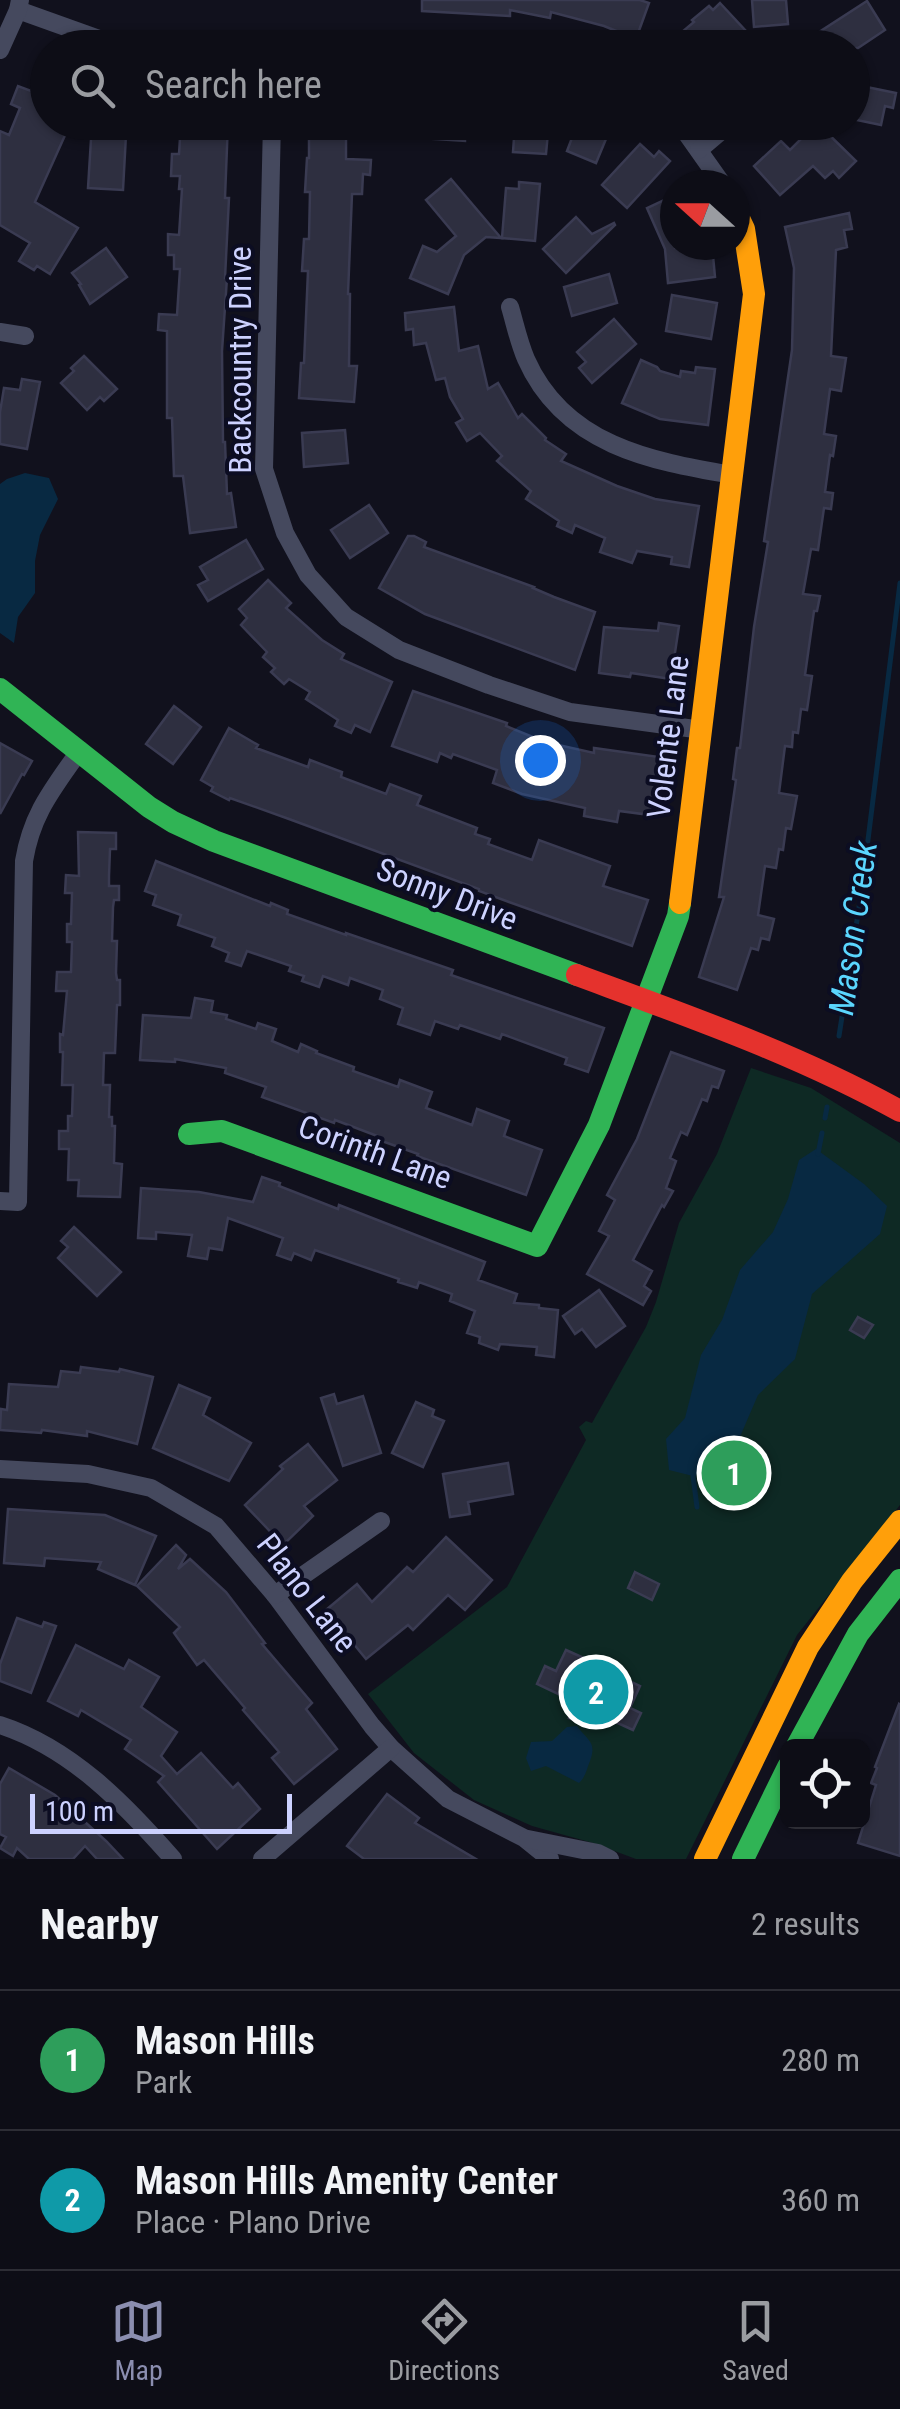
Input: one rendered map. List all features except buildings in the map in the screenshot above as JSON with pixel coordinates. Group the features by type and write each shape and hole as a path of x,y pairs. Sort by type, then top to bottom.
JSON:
{"street":[{"path":"0,50 19,5 78,30"},
{"name":"Backcountry Drive","path":"272,140 264,468 285,533 308,575 346,617 399,650 570,712 702,730"},
{"path":"692,140 713,170"},
{"path":"700,150 711,140"},
{"name":"Volente Lane","path":"537,1246 599,1125 678,916 754,294 749,260"},
{"path":"510,307 527,360 554,402 590,434 669,464 732,475"},
{"path":"0,332 25,336"},
{"name":"Sonny Drive","path":"0,688 148,808 200,835 768,1046 900,1110"},
{"path":"9,1201 28,835 44,802 80,750"},
{"name":"Corinth Lane","path":"189,1134 222,1131 537,1246"},
{"name":"Plano Lane","path":"0,1469 88,1474 151,1488 216,1526 275,1595 390,1748 448,1799 524,1838"},
{"path":"275,1595 381,1521"},
{"path":"704,1859 808,1647 852,1582 900,1522"},
{"path":"801,1739 858,1634 900,1580"},
{"path":"0,1726 21,1732 99,1783 132,1812 172,1859"},
{"path":"262,1859 390,1748"},
{"path":"744,1859 780,1784"},
{"path":"524,1838 550,1859"},
{"path":"524,1838 610,1859"}],"green space":[{"path":"751,1068 811,1088 900,1143 900,1505 797,1635 686,1859 636,1859 532,1826 474,1800 414,1753 368,1694 507,1587 586,1440 579,1427 586,1421 592,1423 646,1327 679,1223 717,1154"}],"water":[{"path":"25,473 49,478 58,499 40,535 35,593 18,617 14,643 0,633 0,484"},
{"path":"816,1149 887,1206 880,1234 812,1294 795,1359 758,1395 736,1446 693,1476 669,1470 666,1439 685,1418 701,1355 722,1320 740,1270 773,1232 799,1160"},
{"path":"577,1726 592,1750 579,1783 546,1766 531,1771 526,1758 531,1742 552,1741 567,1727"}],"waterway":[{"name":"Mason Creek","path":"839,1036 862,888 900,583"},
{"name":"Mason Creek","path":"825,1118 827,1107"},
{"name":"Mason Creek","path":"818,1154 822,1133"},
{"name":"Mason Creek","path":"695,1472 697,1507"}],"traffic: fast":[{"path":"0,689 173,822 214,841 577,975"},
{"path":"189,1134 222,1131 537,1246 599,1125 680,903"},
{"path":"801,1739 858,1634 900,1580"},
{"path":"743,1859 780,1783"}],"traffic: slow":[{"path":"680,903 754,294 749,260"},
{"path":"705,1859 808,1647 852,1581 900,1521"}],"traffic: jam":[{"path":"577,975 782,1054 900,1111"}],"place":[{"name":"Mason Hills","path":"734,1473"},
{"name":"Mason Hills Amenity Center","path":"596,1692"}]}
